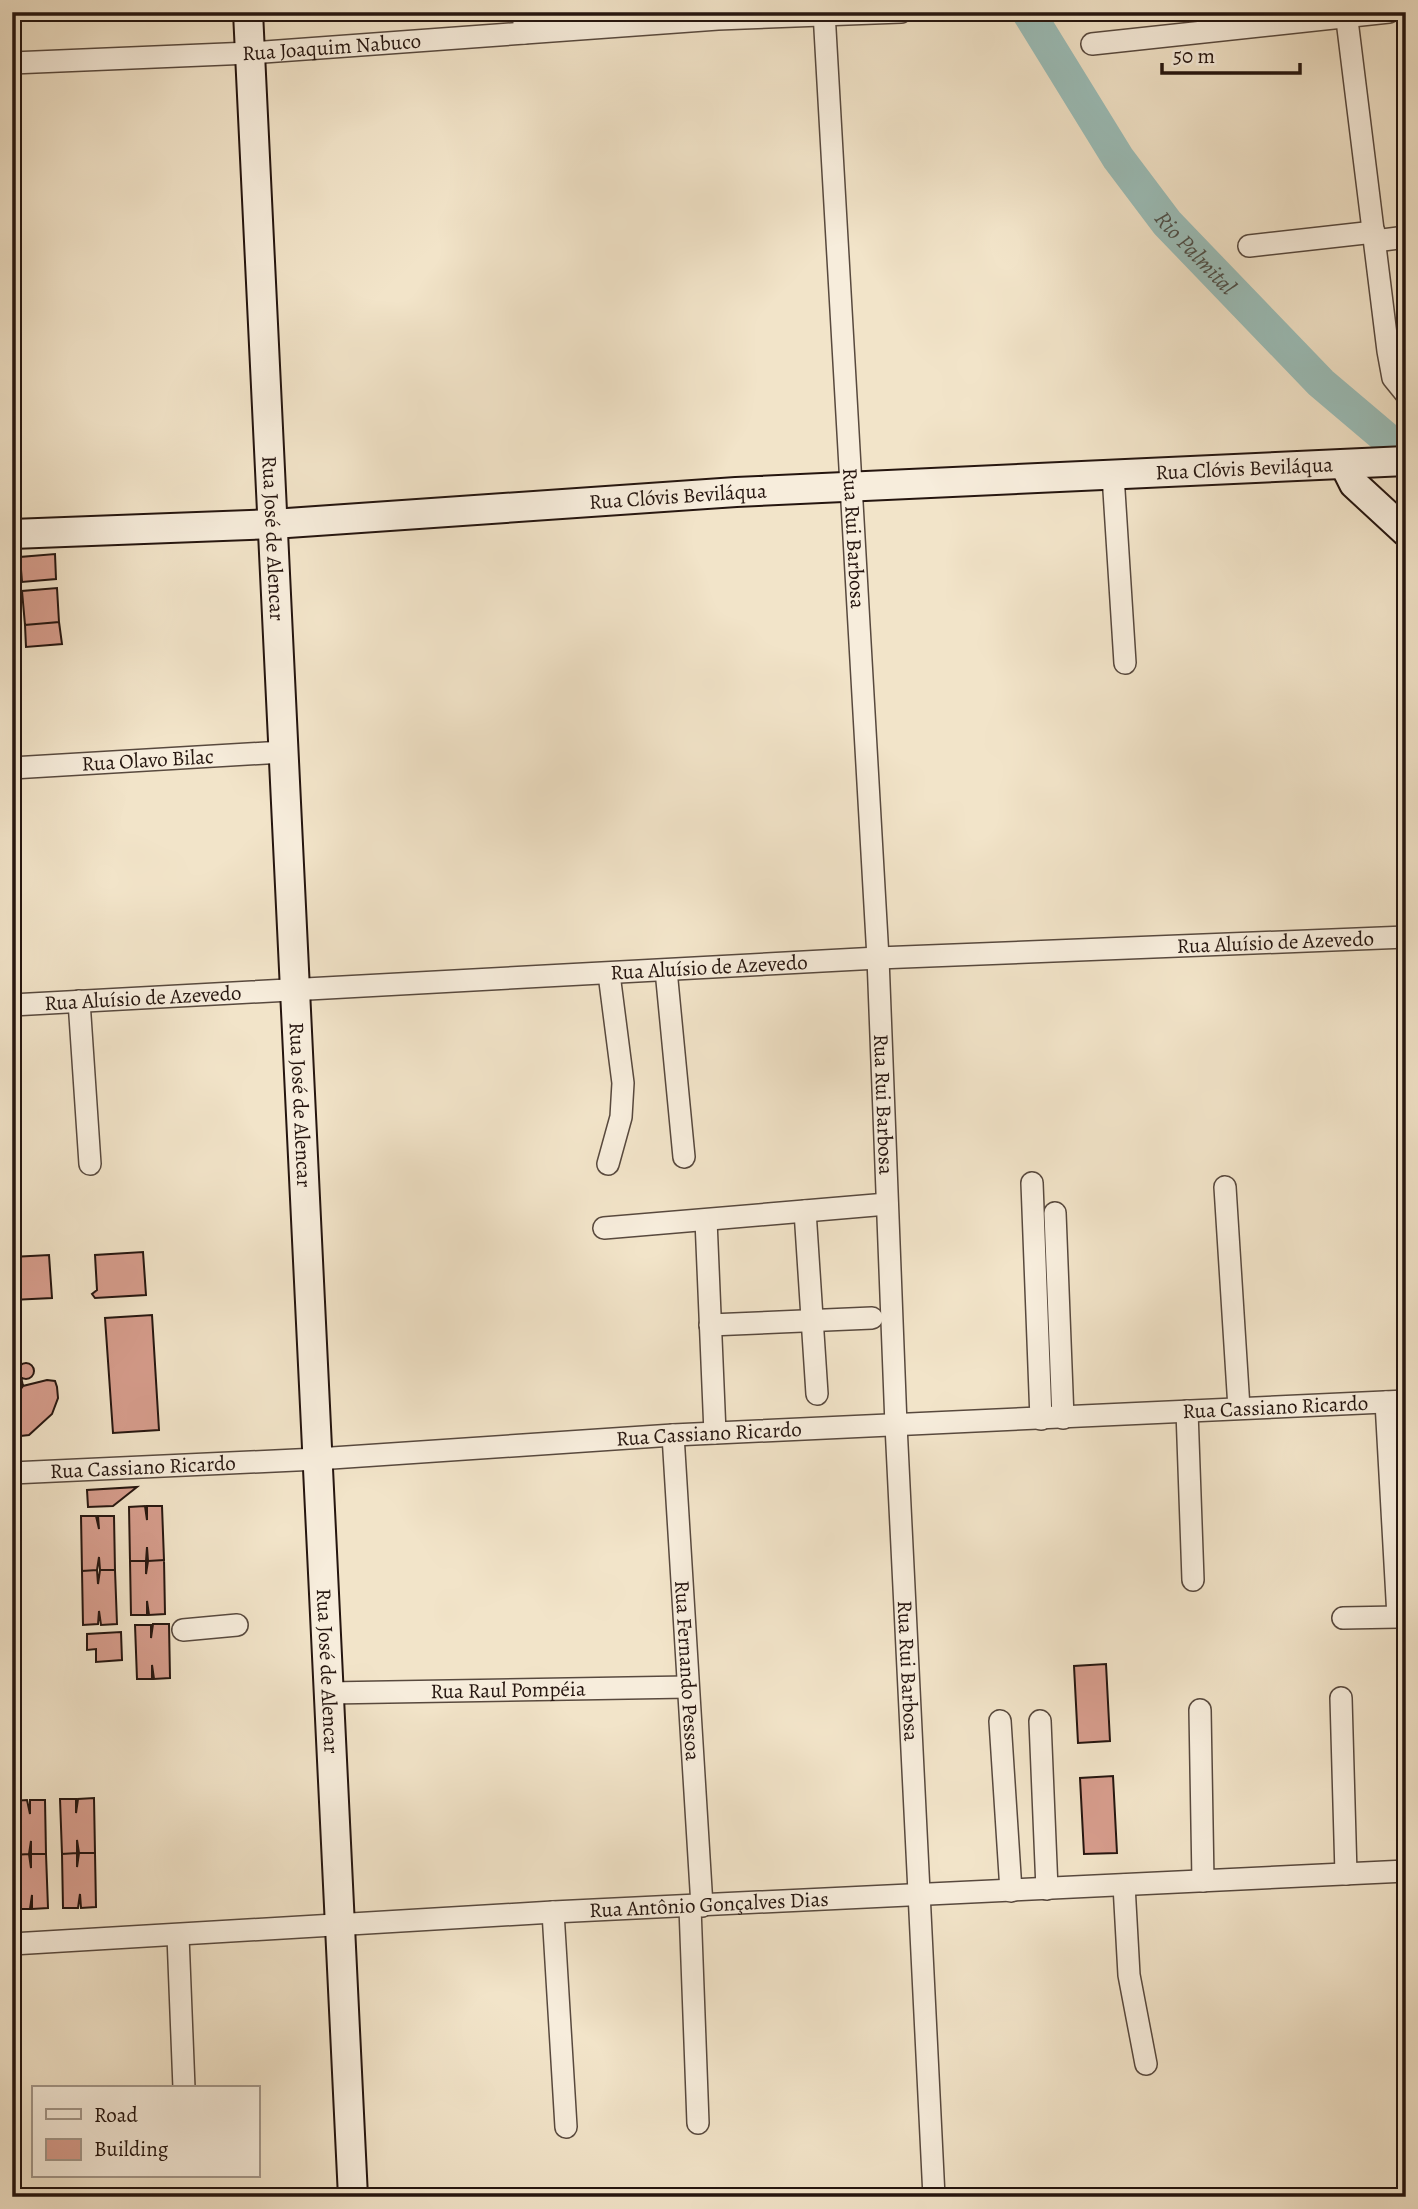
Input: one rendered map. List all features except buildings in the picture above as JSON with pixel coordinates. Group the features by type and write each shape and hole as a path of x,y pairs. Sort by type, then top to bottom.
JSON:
{"street":[{"name":"Rua José de Alencar","path":"248,12 353,2197"},
{"name":"Rua Joaquim Nabuco","path":"12,63 250,53 524,23 901,12"},
{"path":"1092,44 1389,12"},
{"name":"Rua Rui Barbosa","path":"825,14 878,958 896,1424 934,2197"},
{"path":"1346,15 1393,378 1406,394"},
{"path":"1249,246 1406,237"},
{"name":"Rua Clóvis Beviláqua","path":"12,534 272,524 853,487 1113,475 1293,467 1349,474 1393,462"},
{"path":"1349,474 1406,531"},
{"path":"1113,475 1125,663"},
{"name":"Rua Olavo Bilac","path":"12,768 283,752"},
{"name":"Rua Aluísio de Azevedo","path":"12,1005 878,958 1406,937"},
{"path":"666,970 684,1157"},
{"path":"608,1164 621,1117 622,1083 609,974"},
{"path":"79,1001 90,1164"},
{"path":"1032,1183 1052,1418"},
{"path":"1226,1187 1239,1408"},
{"path":"604,1228 887,1204"},
{"path":"805,1210 817,1394"},
{"path":"1052,1418 1055,1213"},
{"path":"706,1220 715,1433"},
{"path":"710,1325 872,1318"},
{"path":"1343,1618 1398,1617 1396,1401"},
{"name":"Rua Cassiano Ricardo","path":"12,1473 317,1459 673,1435 1396,1401"},
{"path":"1187,1411 1192,1580"},
{"name":"Rua Fernando Pessoa","path":"673,1435 688,1687 696,1907 698,2123"},
{"path":"183,1630 237,1625"},
{"name":"Rua Raul Pompéia","path":"328,1693 688,1687"},
{"path":"1341,1698 1346,1874"},
{"path":"1200,1710 1203,1881"},
{"path":"1000,1721 1011,1891"},
{"path":"1040,1721 1047,1889"},
{"name":"Rua Antônio Gonçalves Dias","path":"12,1944 553,1912 1406,1871"},
{"path":"1124,1885 1129,1975 1146,2064"},
{"path":"553,1912 566,2127"},
{"path":"178,1936 184,2086"}],"waterway":[{"name":"Rio Palmital","path":"1028,12 1118,158 1167,223 1321,383 1406,455"}]}
